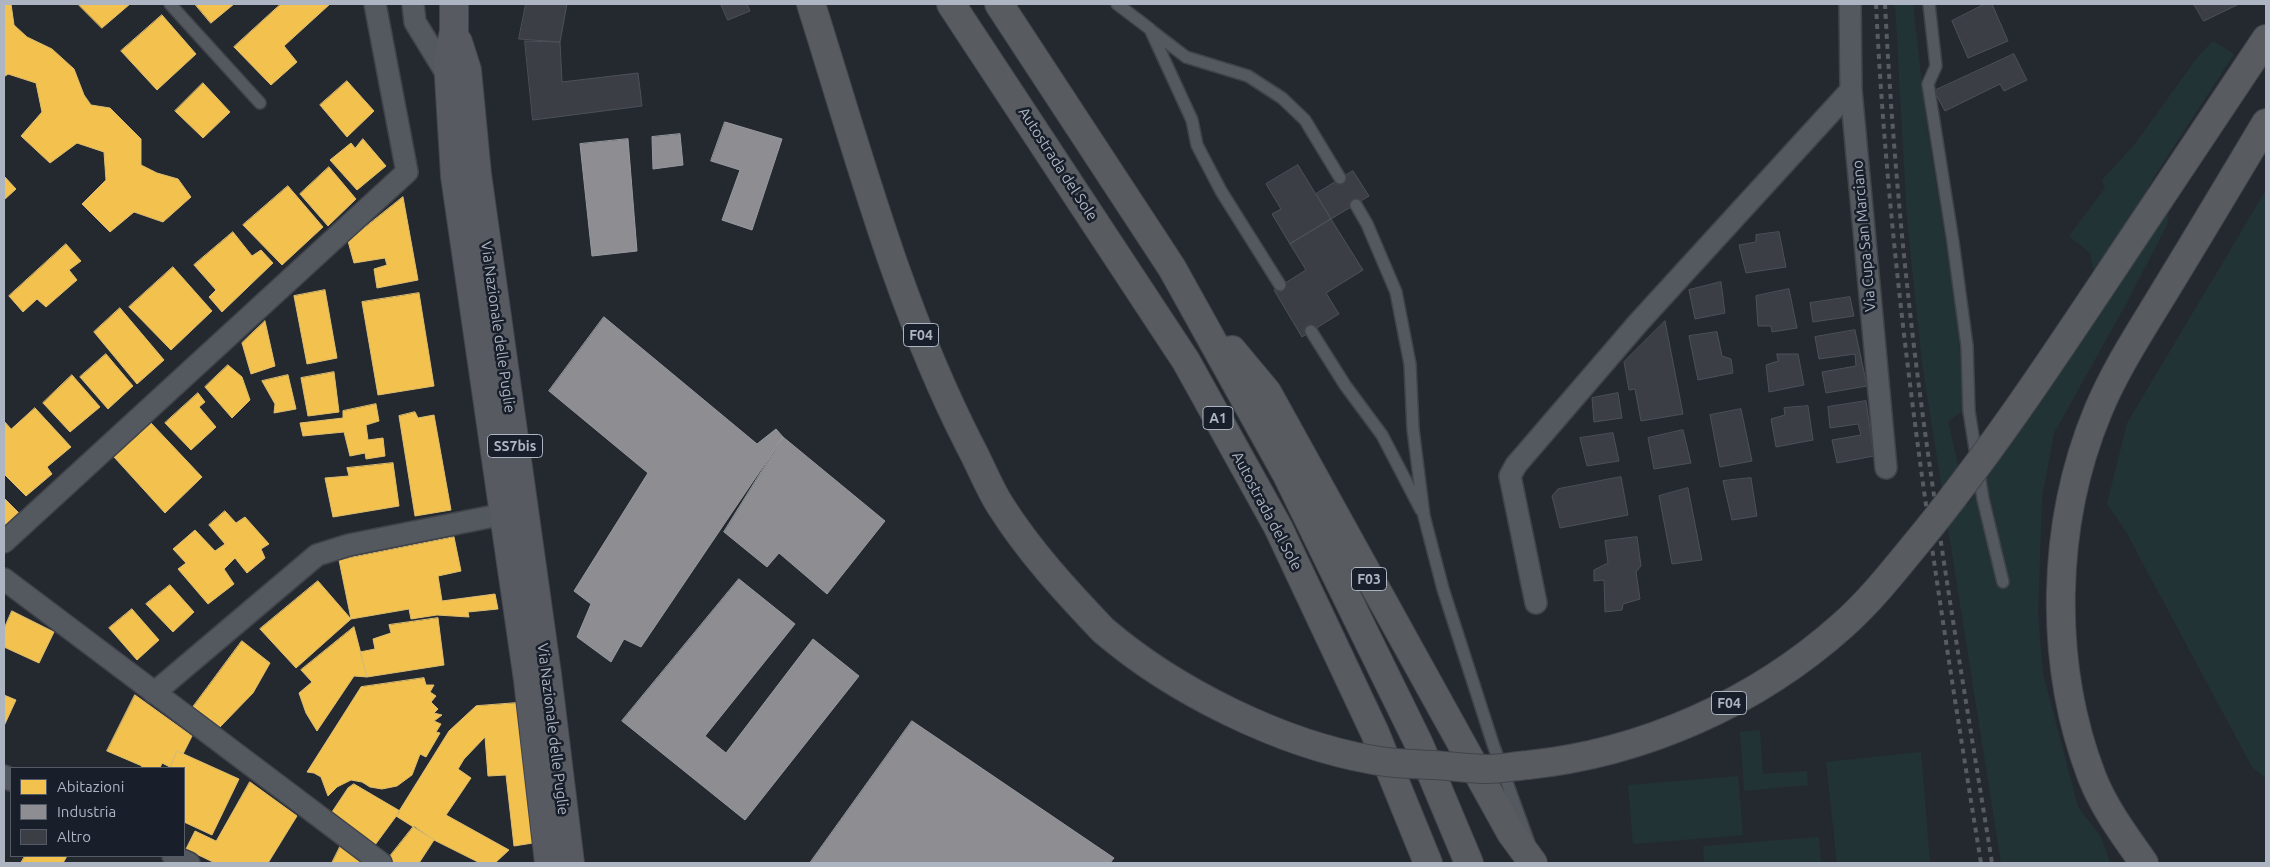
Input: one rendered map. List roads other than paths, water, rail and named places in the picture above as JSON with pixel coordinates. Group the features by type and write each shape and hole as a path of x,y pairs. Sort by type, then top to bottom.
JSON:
{"highway":[{"name":"F04","path":"810,4 889,250 952,410 999,503 1028,546 1059,584 1103,630 1130,654 1192,692 1279,735 1334,752 1376,761 1488,769 1566,761 1638,743 1689,723 1756,689 1797,662 1843,625 1887,581 1948,507 1985,457 2266,39"},
{"name":"Autostrada del Sole","path":"951,4 1042,139 1191,370 1278,527 1375,733 1428,863"},
{"name":"A1","path":"999,4 1172,268 1287,475 1419,744 1469,863"},
{"path":"2144,863 2113,820 2092,778 2072,715 2062,651 2060,595 2068,515 2082,455 2098,411 2119,367 2266,123"},
{"name":"F03","path":"1192,304 1267,392 1511,833 1534,863"}],"main road":[{"name":"Via Nazionale delle Puglie","path":"454,4 454,31 448,61 448,76 455,176 514,511 570,863"},
{"name":"Via Nazionale delle Puglie","path":"454,31 467,70 514,511 528,680 549,863"}],"street":[{"path":"4,542 407,172 375,4"},
{"path":"413,4 415,22 422,38 448,76"},
{"name":"Via Cupa San Marciano","path":"1850,4 1851,90 1886,468"},
{"path":"1536,603 1510,476 1516,465 1639,322 1851,90"},
{"path":"154,693 317,556 349,545 514,511"},
{"path":"4,579 381,863"},
{"path":"175,857 189,863"}],"lane":[{"path":"170,4 260,103"},
{"path":"1117,4 1186,57 1248,76 1282,98 1305,120 1340,178"},
{"path":"1929,4 1936,66 1928,84 1967,346 1969,411 1983,499 2003,582"},
{"path":"1150,29 1192,120 1197,145 1221,191 1280,285"},
{"path":"1356,204 1367,224 1396,292 1410,364 1414,429 1424,516 1443,589 1494,744 1524,824 1534,863"},
{"path":"1311,331 1345,384 1382,434 1424,516"}],"railway":[{"path":"1876,4 1892,220 1916,435 1981,863"},
{"path":"1885,4 1897,180 1915,355 1941,546 1992,863"}]}
